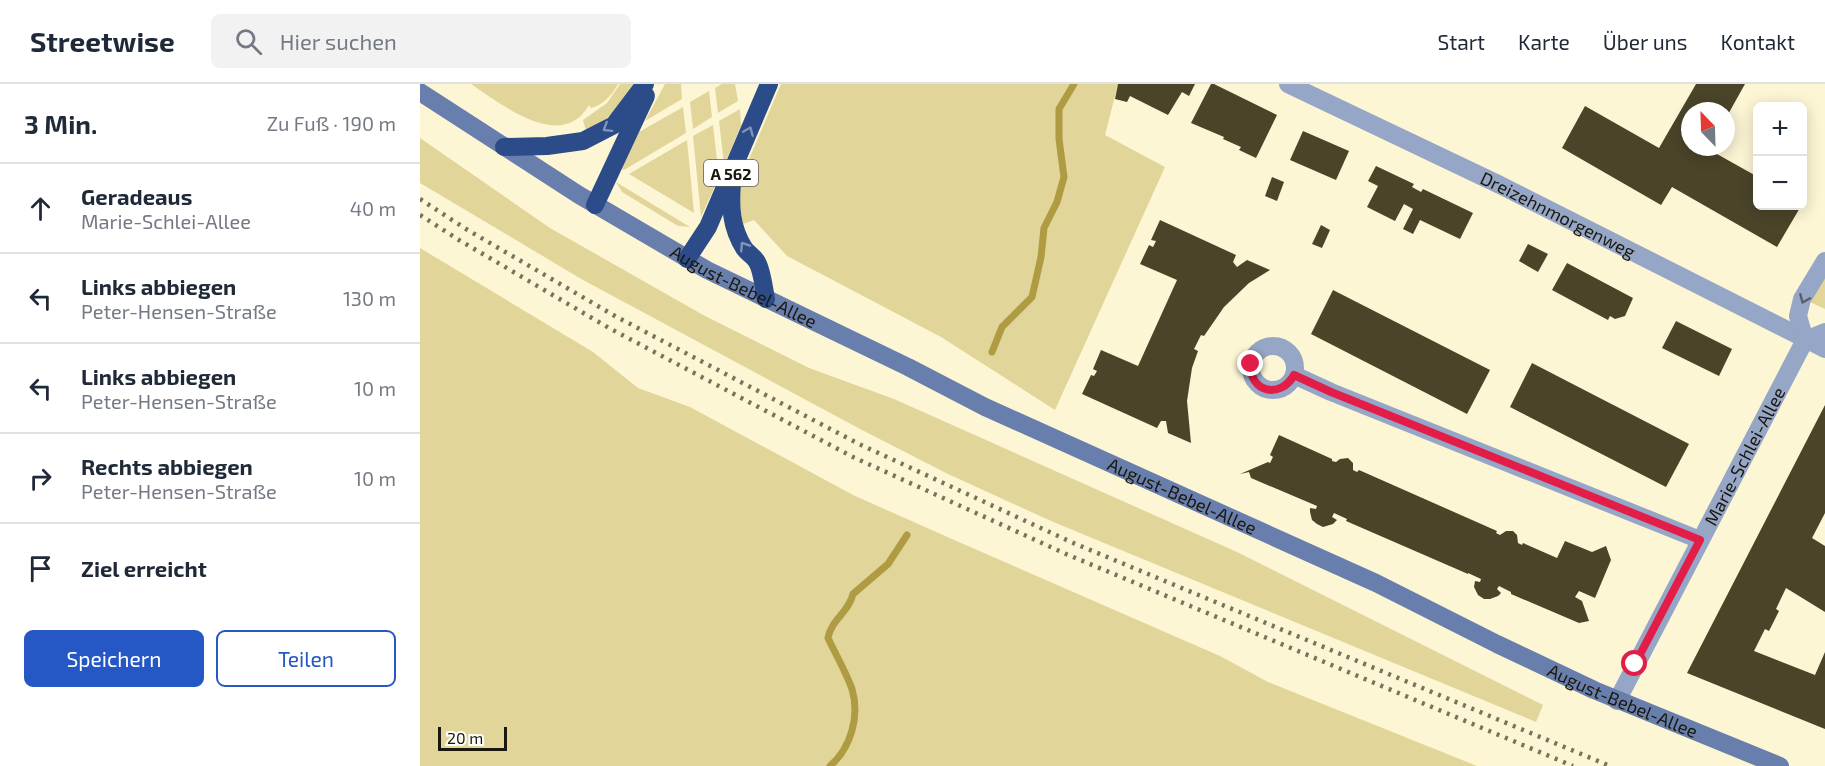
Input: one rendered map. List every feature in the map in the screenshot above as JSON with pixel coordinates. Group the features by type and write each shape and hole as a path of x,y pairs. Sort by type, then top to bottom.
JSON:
{"highway":[{"path":"504,147 547,146 583,141 614,125 645,84"},
{"path":"595,205 652,84"},
{"name":"A 562","path":"687,259 708,227 769,84"},
{"path":"733,169 730,206 732,218 745,249 757,262 766,299"}],"main road":[{"name":"August-Bebel-Allee","path":"420,92 595,205 687,259 766,299 986,407 1376,583 1617,701 1780,766"}],"street":[{"name":"Dreizehnmorgenweg","path":"1288,84 1500,185 1825,349"},
{"path":"1825,261 1802,299 1798,316 1805,340 1825,332"},
{"name":"Marie-Schlei-Allee","path":"1617,701 1805,340"},
{"path":"1294,375 1331,392 1700,540"}],"shaded area":[{"path":"471,84 618,84 603,102 591,108 589,105 577,119 563,125 548,125 514,112"},
{"path":"620,84 634,84 614,111 602,122 586,131 583,120 607,103"},
{"path":"665,84 681,84 682,99 645,121"},
{"path":"722,84 735,84 738,101 718,113 715,88"},
{"path":"781,84 1118,84 1105,135 1165,167 1055,410 941,337 787,256 754,220 743,224 739,201 741,178"},
{"path":"709,91 712,117 693,129 690,102"},
{"path":"683,107 686,133 624,170 620,168 639,132"},
{"path":"740,109 741,126 724,165 719,121"},
{"path":"713,125 719,177 701,217 693,136"},
{"path":"420,138 550,228 705,316 809,368 894,399 1237,552 1543,705 1536,722 1051,521 948,474 860,429 583,280 420,183"},
{"path":"687,140 694,213 629,174"},
{"path":"616,182 690,227 678,226 622,192"},
{"path":"420,248 593,352 638,388 690,407 853,495 1220,656 1268,682 1477,766 420,766"},
{"path":"1825,273 1825,309 1810,302"}],"building":[{"path":"1118,84 1195,84 1189,96 1182,92 1168,115 1130,96 1127,102 1115,99"},
{"path":"1211,84 1277,115 1256,158 1239,150 1241,147 1223,139 1224,137 1191,123"},
{"path":"1696,84 1745,84 1735,102 1686,102"},
{"path":"1585,106 1659,148 1681,110 1681,156 1720,156 1753,174 1753,210 1799,210 1777,247 1672,187 1661,205 1562,148"},
{"path":"1303,131 1349,151 1336,180 1290,160"},
{"path":"1376,166 1414,184 1412,187 1421,192 1423,189 1473,213 1460,239 1420,220 1413,234 1403,229 1413,209 1404,204 1395,221 1367,207 1378,186 1368,181"},
{"path":"1272,177 1284,182 1277,201 1265,196"},
{"path":"1160,220 1236,255 1233,262 1237,267 1247,260 1270,270 1249,283 1224,307 1204,336 1201,335 1194,349 1198,351 1192,368 1187,401 1191,443 1168,433 1166,421 1161,421 1157,428 1082,394 1091,375 1094,376 1097,371 1093,369 1101,350 1138,366 1177,280 1140,264 1149,245 1153,247 1156,241 1151,240"},
{"path":"1321,225 1330,230 1322,248 1312,244"},
{"path":"1528,244 1548,254 1538,272 1519,261"},
{"path":"1567,263 1633,298 1625,316 1615,319 1610,316 1608,320 1552,290"},
{"path":"1333,290 1490,370 1467,414 1311,334"},
{"path":"1676,321 1732,349 1719,376 1662,348"},
{"path":"1532,363 1689,444 1666,487 1510,407"},
{"path":"1825,405 1825,513 1812,538 1825,546 1825,612 1786,588 1776,609 1779,611 1769,631 1765,629 1754,651 1815,675 1825,652 1825,729 1687,673"},
{"path":"1279,435 1332,461 1348,458 1353,463 1353,470 1357,472 1359,470 1497,531 1496,533 1500,535 1506,531 1513,531 1517,535 1518,543 1557,558 1565,541 1592,552 1606,546 1611,560 1595,598 1579,591 1575,597 1582,601 1589,621 1579,623 1511,594 1499,586 1497,589 1501,593 1498,596 1484,599 1478,595 1474,587 1475,581 1480,582 1481,579 1346,521 1347,519 1334,513 1332,517 1337,520 1333,524 1323,527 1317,524 1312,520 1310,508 1316,509 1317,506 1251,478 1249,472 1240,474 1270,463 1273,457 1270,455"}],"waterway":[{"path":"992,352 1002,327 1032,297 1041,257 1044,228 1057,202 1064,177 1059,139 1059,109 1074,84"},
{"path":"830,766 848,741 855,710 852,689 828,638 853,594 888,564 907,535"}],"railway":[{"path":"420,199 466,229 615,316 859,444 1071,542 1610,766"},
{"path":"420,215 609,328 853,457 1066,554 1573,766"}],"route":[{"path":"1251,364 1252,377 1267,390 1285,387 1294,375 1331,392 1700,540 1635,664"}]}
